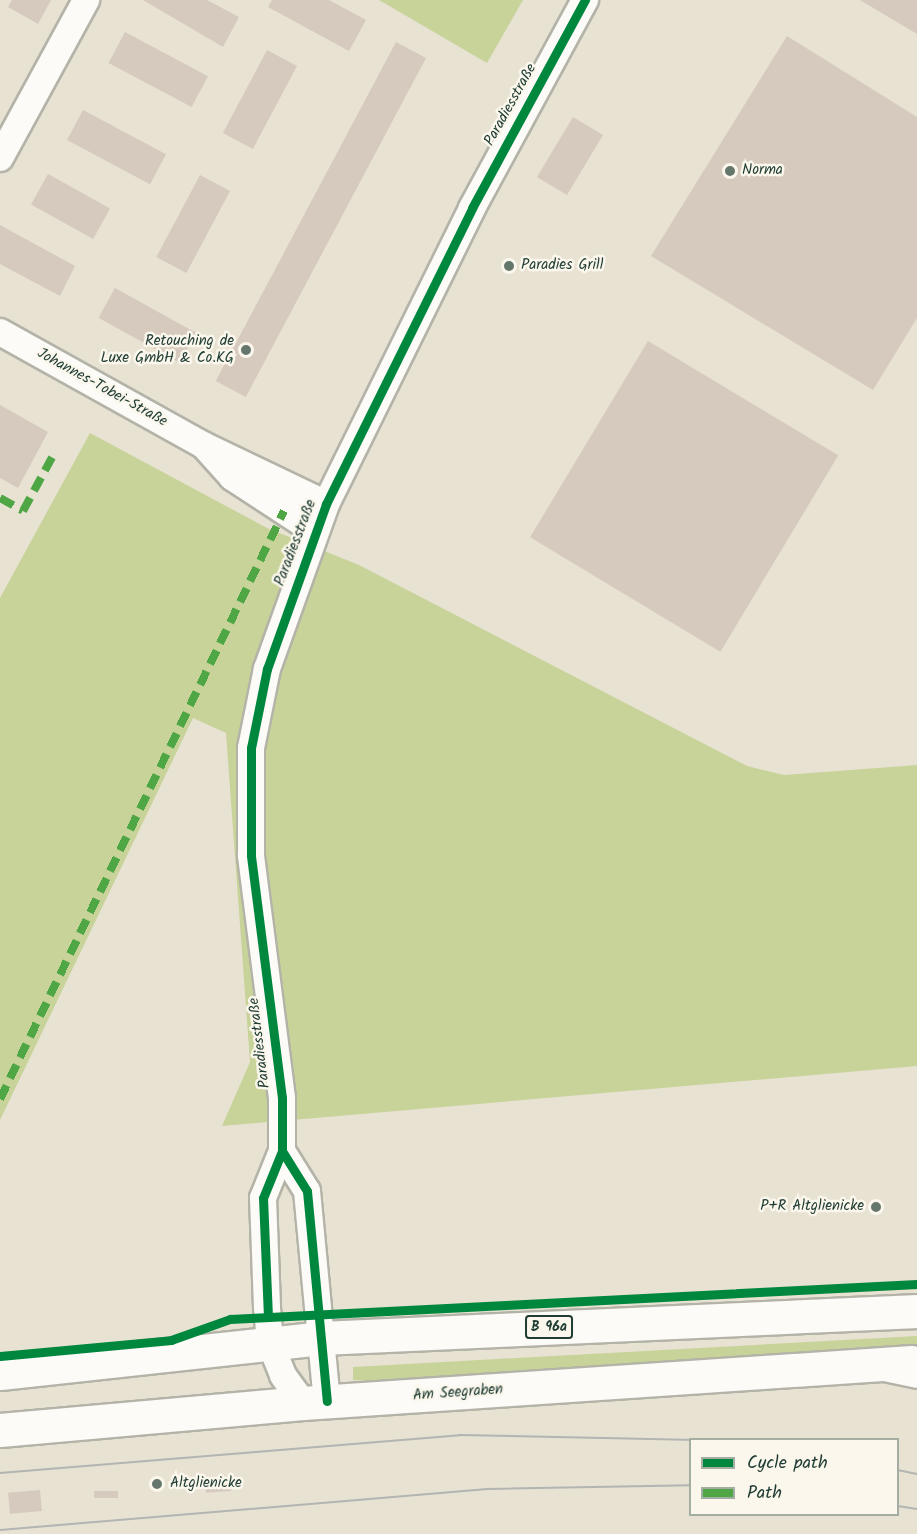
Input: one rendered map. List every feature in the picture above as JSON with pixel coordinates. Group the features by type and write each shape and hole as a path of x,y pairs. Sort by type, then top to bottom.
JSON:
{"main road":[{"name":"B 96a","path":"0,1373 321,1338 917,1311"},
{"name":"Am Seegraben","path":"0,1430 315,1402 917,1362"},
{"path":"885,1364 917,1371"}],"street":[{"path":"0,158 86,0"},
{"name":"Paradiesstraße","path":"315,1402 283,1375 270,1342 263,1198 282,1151 282,1098 251,855 251,748 267,669 326,504 472,208 585,0"},
{"name":"Johannes-Tobei-Straße","path":"0,332 203,445 326,504"},
{"name":"Johannes-Tobei-Straße","path":"203,445 232,477 316,531"},
{"path":"282,1151 306,1191 321,1338 315,1402"}],"green space":[{"path":"379,0 523,0 487,63"},
{"path":"90,433 267,528 359,565 747,766 784,775 917,765 917,1066 222,1126 250,1062 226,733 193,718 0,1120 0,598"},
{"path":"917,1336 917,1349 392,1382 353,1380 353,1367"}],"building":[{"path":"12,0 51,0 38,24 8,7"},
{"path":"143,0 207,0 239,17 223,47"},
{"path":"272,0 329,0 366,20 349,51 268,7"},
{"path":"860,0 917,0 917,34"},
{"path":"125,32 208,76 192,107 109,63"},
{"path":"787,36 917,117 917,318 873,390 651,256"},
{"path":"396,42 426,58 246,397 216,381"},
{"path":"267,50 297,66 253,149 223,133"},
{"path":"83,110 166,154 150,184 67,140"},
{"path":"573,117 603,135 567,195 537,177"},
{"path":"48,174 110,208 93,239 31,205"},
{"path":"200,175 230,191 186,273 156,257"},
{"path":"0,225 75,266 60,296 0,264"},
{"path":"115,288 196,333 180,363 99,318"},
{"path":"648,341 838,455 720,652 530,537"},
{"path":"0,405 48,432 18,488 0,478"},
{"path":"230,1478 231,1491 206,1493 205,1480"},
{"path":"40,1490 42,1511 10,1514 8,1493"},
{"path":"94,1491 118,1491 118,1498 94,1498"}],"tram line":[{"path":"0,1473 459,1435 689,1440"},
{"path":"899,1470 917,1474"},
{"path":"0,1530 490,1489 689,1485"},
{"path":"899,1506 917,1509"}],"marked path":[{"path":"0,498 23,511 56,450"},
{"path":"0,1099 284,511"}],"cycle path":[{"path":"268,1317 263,1198 282,1151 282,1098 251,855 251,748 267,669 326,504 472,208 585,0"},
{"path":"282,1151 307,1191 327,1401"},
{"path":"0,1356 171,1340 230,1319 917,1284"}],"place":[{"name":"Norma","path":"730,171"},
{"name":"Paradies Grill","path":"509,266"},
{"name":"Retouching de Luxe GmbH & Co.KG","path":"246,350"},
{"name":"P+R Altglienicke","path":"876,1207"},
{"name":"Altglienicke","path":"157,1484"}]}
